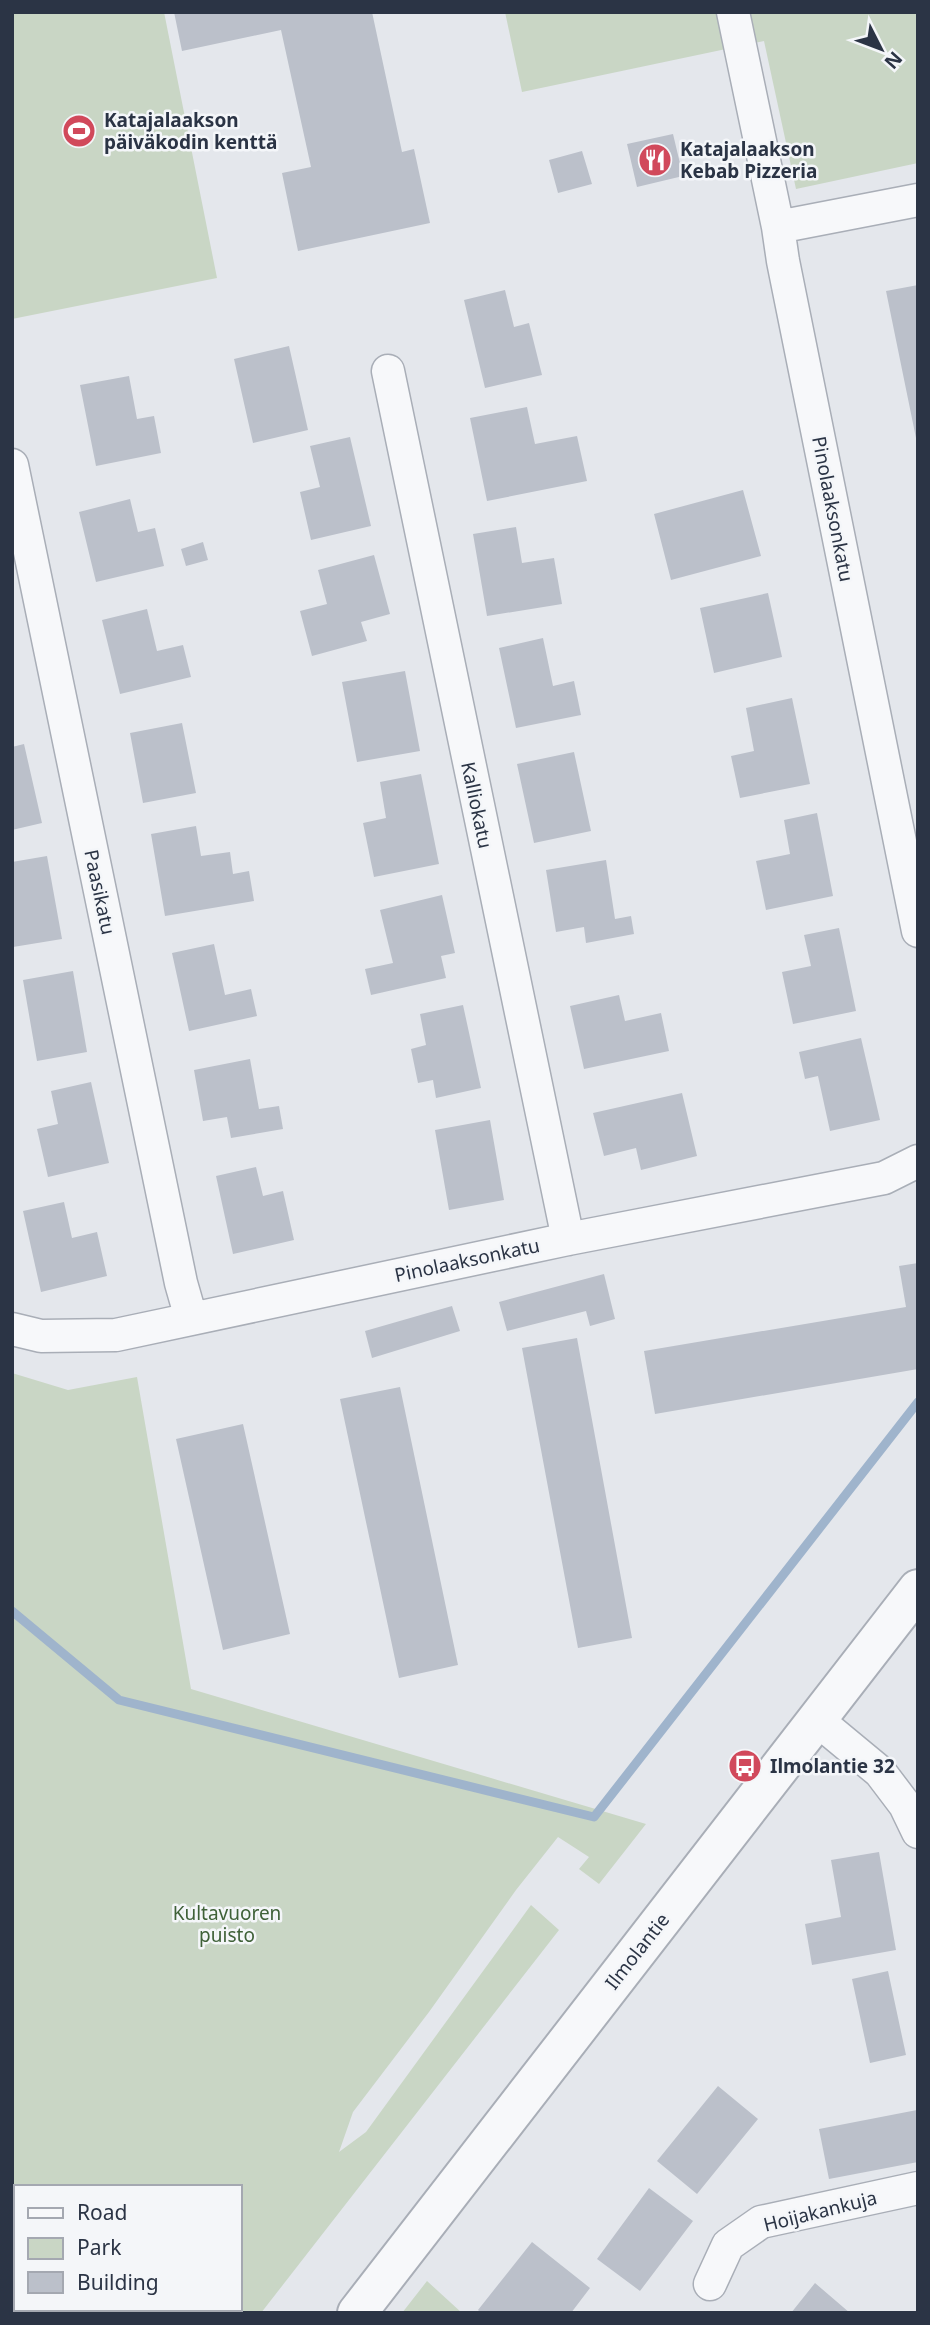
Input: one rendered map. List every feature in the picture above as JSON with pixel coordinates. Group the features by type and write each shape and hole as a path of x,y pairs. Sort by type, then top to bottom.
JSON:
{"street":[{"name":"Pinolaaksonkatu","path":"733,12 918,931"},
{"path":"778,227 918,200"},
{"name":"Kalliokatu","path":"388,371 568,1240"},
{"name":"Paasikatu","path":"12,465 181,1283 191,1318"},
{"name":"Pinolaaksonkatu","path":"12,1329 41,1336 116,1335 568,1240 884,1178 918,1161"},
{"name":"Ilmolantie","path":"357,2313 918,1589"},
{"path":"816,1719 880,1772 905,1805 918,1832"},
{"name":"Hoijakankuja","path":"710,2284 729,2245 761,2222 918,2188"}],"green space":[{"path":"12,12 164,12 217,278 12,319"},
{"path":"505,12 918,12 918,163 796,189 764,41 522,92"},
{"name":"Kultavuoren puisto","path":"12,1373 68,1390 137,1377 191,1689 646,1824 599,1884 579,1869 589,1857 558,1837 516,1890 353,2112 339,2152 366,2132 531,1905 559,1930 261,2313 12,2313"},
{"path":"427,2281 462,2313 402,2313"}],"building":[{"path":"174,12 372,12 402,152 414,149 430,223 298,251 282,173 311,167 281,30 182,51"},
{"name":"Katajalaakson Kebab Pizzeria","path":"673,134 683,176 637,187 627,144"},
{"path":"582,151 592,184 558,193 549,160"},
{"path":"918,285 918,443 917,443 886,291"},
{"path":"505,290 514,327 529,323 542,375 485,388 464,300"},
{"path":"289,346 308,430 253,443 234,359"},
{"path":"129,376 137,419 154,416 161,453 96,466 80,385"},
{"path":"527,407 535,444 577,436 587,481 487,501 470,418"},
{"path":"350,437 371,526 311,540 300,492 320,487 310,446"},
{"path":"743,490 761,556 671,580 654,514"},
{"path":"130,499 138,532 155,528 164,566 96,582 79,512"},
{"path":"516,527 522,563 554,558 562,604 487,616 473,534"},
{"path":"203,542 208,560 186,566 181,549"},
{"path":"374,555 390,614 361,622 367,641 312,656 300,611 327,604 318,570"},
{"path":"768,593 782,657 714,673 700,608"},
{"path":"147,609 157,651 183,645 191,677 120,694 102,620"},
{"path":"543,638 553,686 574,681 581,715 516,728 499,648"},
{"path":"405,671 420,751 357,762 342,682"},
{"path":"792,698 810,784 740,798 731,756 754,751 746,708"},
{"path":"182,723 196,793 143,803 130,733"},
{"path":"24,744 42,823 12,830 12,747"},
{"path":"574,752 591,831 534,843 517,764"},
{"path":"421,774 439,864 374,877 363,823 386,818 380,782"},
{"path":"817,813 833,896 766,910 756,861 790,854 784,820"},
{"path":"196,826 201,856 230,852 233,874 249,871 254,901 165,916 151,834"},
{"path":"47,856 62,939 13,947 12,862"},
{"path":"606,860 615,919 631,916 634,934 586,943 584,927 556,932 546,870"},
{"path":"442,895 455,953 441,956 446,978 371,995 365,969 393,963 380,910"},
{"path":"839,928 856,1011 793,1024 782,972 811,966 804,935"},
{"path":"214,944 225,995 251,989 257,1016 189,1031 172,953"},
{"path":"73,971 87,1052 37,1061 23,980"},
{"path":"619,995 625,1021 661,1013 669,1051 584,1069 570,1006"},
{"path":"463,1005 481,1088 436,1098 433,1080 418,1083 411,1049 426,1045 420,1014"},
{"path":"861,1038 880,1120 830,1131 818,1076 805,1079 799,1052"},
{"path":"250,1059 259,1109 279,1106 283,1129 231,1138 227,1117 203,1121 194,1070"},
{"path":"91,1082 109,1163 48,1177 37,1129 58,1124 51,1091"},
{"path":"682,1093 697,1156 641,1170 636,1148 604,1156 593,1113"},
{"path":"490,1120 504,1200 449,1210 435,1130"},
{"path":"256,1167 263,1196 283,1191 294,1240 233,1254 216,1176"},
{"path":"64,1202 72,1238 97,1232 107,1276 41,1292 23,1211"},
{"path":"918,1263 918,1369 655,1414 644,1351 906,1307 899,1266"},
{"path":"604,1274 615,1319 590,1326 586,1311 507,1331 499,1302"},
{"path":"452,1306 460,1331 372,1358 365,1331"},
{"path":"577,1338 632,1638 578,1648 522,1348"},
{"path":"400,1387 458,1665 399,1678 340,1399"},
{"path":"243,1424 290,1634 223,1650 176,1439"},
{"path":"879,1852 896,1950 812,1965 805,1924 841,1917 831,1860"},
{"path":"888,1971 906,2055 870,2063 852,1979"},
{"path":"718,2086 758,2119 697,2194 657,2161"},
{"path":"917,2110 918,2162 829,2179 819,2129"},
{"path":"649,2188 693,2221 640,2291 597,2259"},
{"path":"532,2242 590,2288 571,2313 481,2313 478,2310"},
{"path":"815,2283 850,2313 791,2313"}],"waterway":[{"path":"12,1611 119,1700 594,1817 918,1402"}],"place":[{"name":"Katajalaakson päiväkodin kenttä","path":"79,131"},
{"name":"Katajalaakson Kebab Pizzeria","path":"655,160"},
{"name":"Ilmolantie 32","path":"745,1766"}]}
